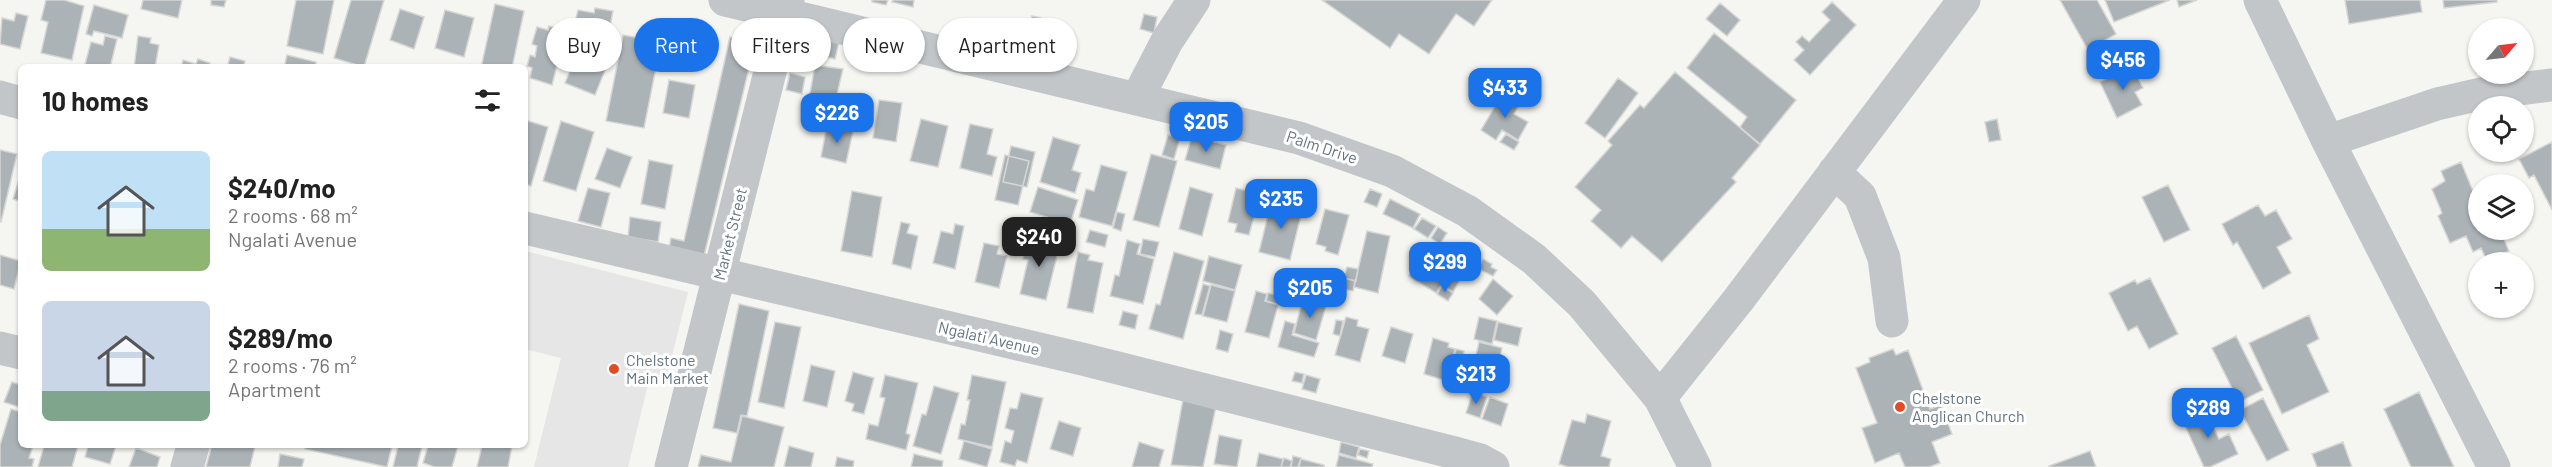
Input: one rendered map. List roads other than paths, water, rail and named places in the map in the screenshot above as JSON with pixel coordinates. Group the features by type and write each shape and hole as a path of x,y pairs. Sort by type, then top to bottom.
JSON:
{"street":[{"name":"Palm Drive","path":"725,0 786,7 1137,99 1299,138 1392,171 1467,211 1534,259 1582,304 1660,398 1695,467"},
{"path":"1137,99 1167,41 1194,0"},
{"path":"1660,398 1732,308 1964,0"},
{"path":"2260,0 2328,141 2494,467"},
{"name":"Market Street","path":"671,467 786,7"},
{"path":"2328,141 2437,104 2485,93 2552,86"},
{"path":"0,97 18,102"},
{"path":"1834,172 1860,196 1884,258 1892,321"},
{"name":"Ngalati Avenue","path":"528,229 1082,359 1451,452 1480,460 1493,467"},
{"path":"0,348 18,352"},
{"path":"187,467 192,448"}],"place":[{"name":"Chelstone Main Market","path":"614,369"},
{"name":"Chelstone Anglican Church","path":"1900,407"}]}
